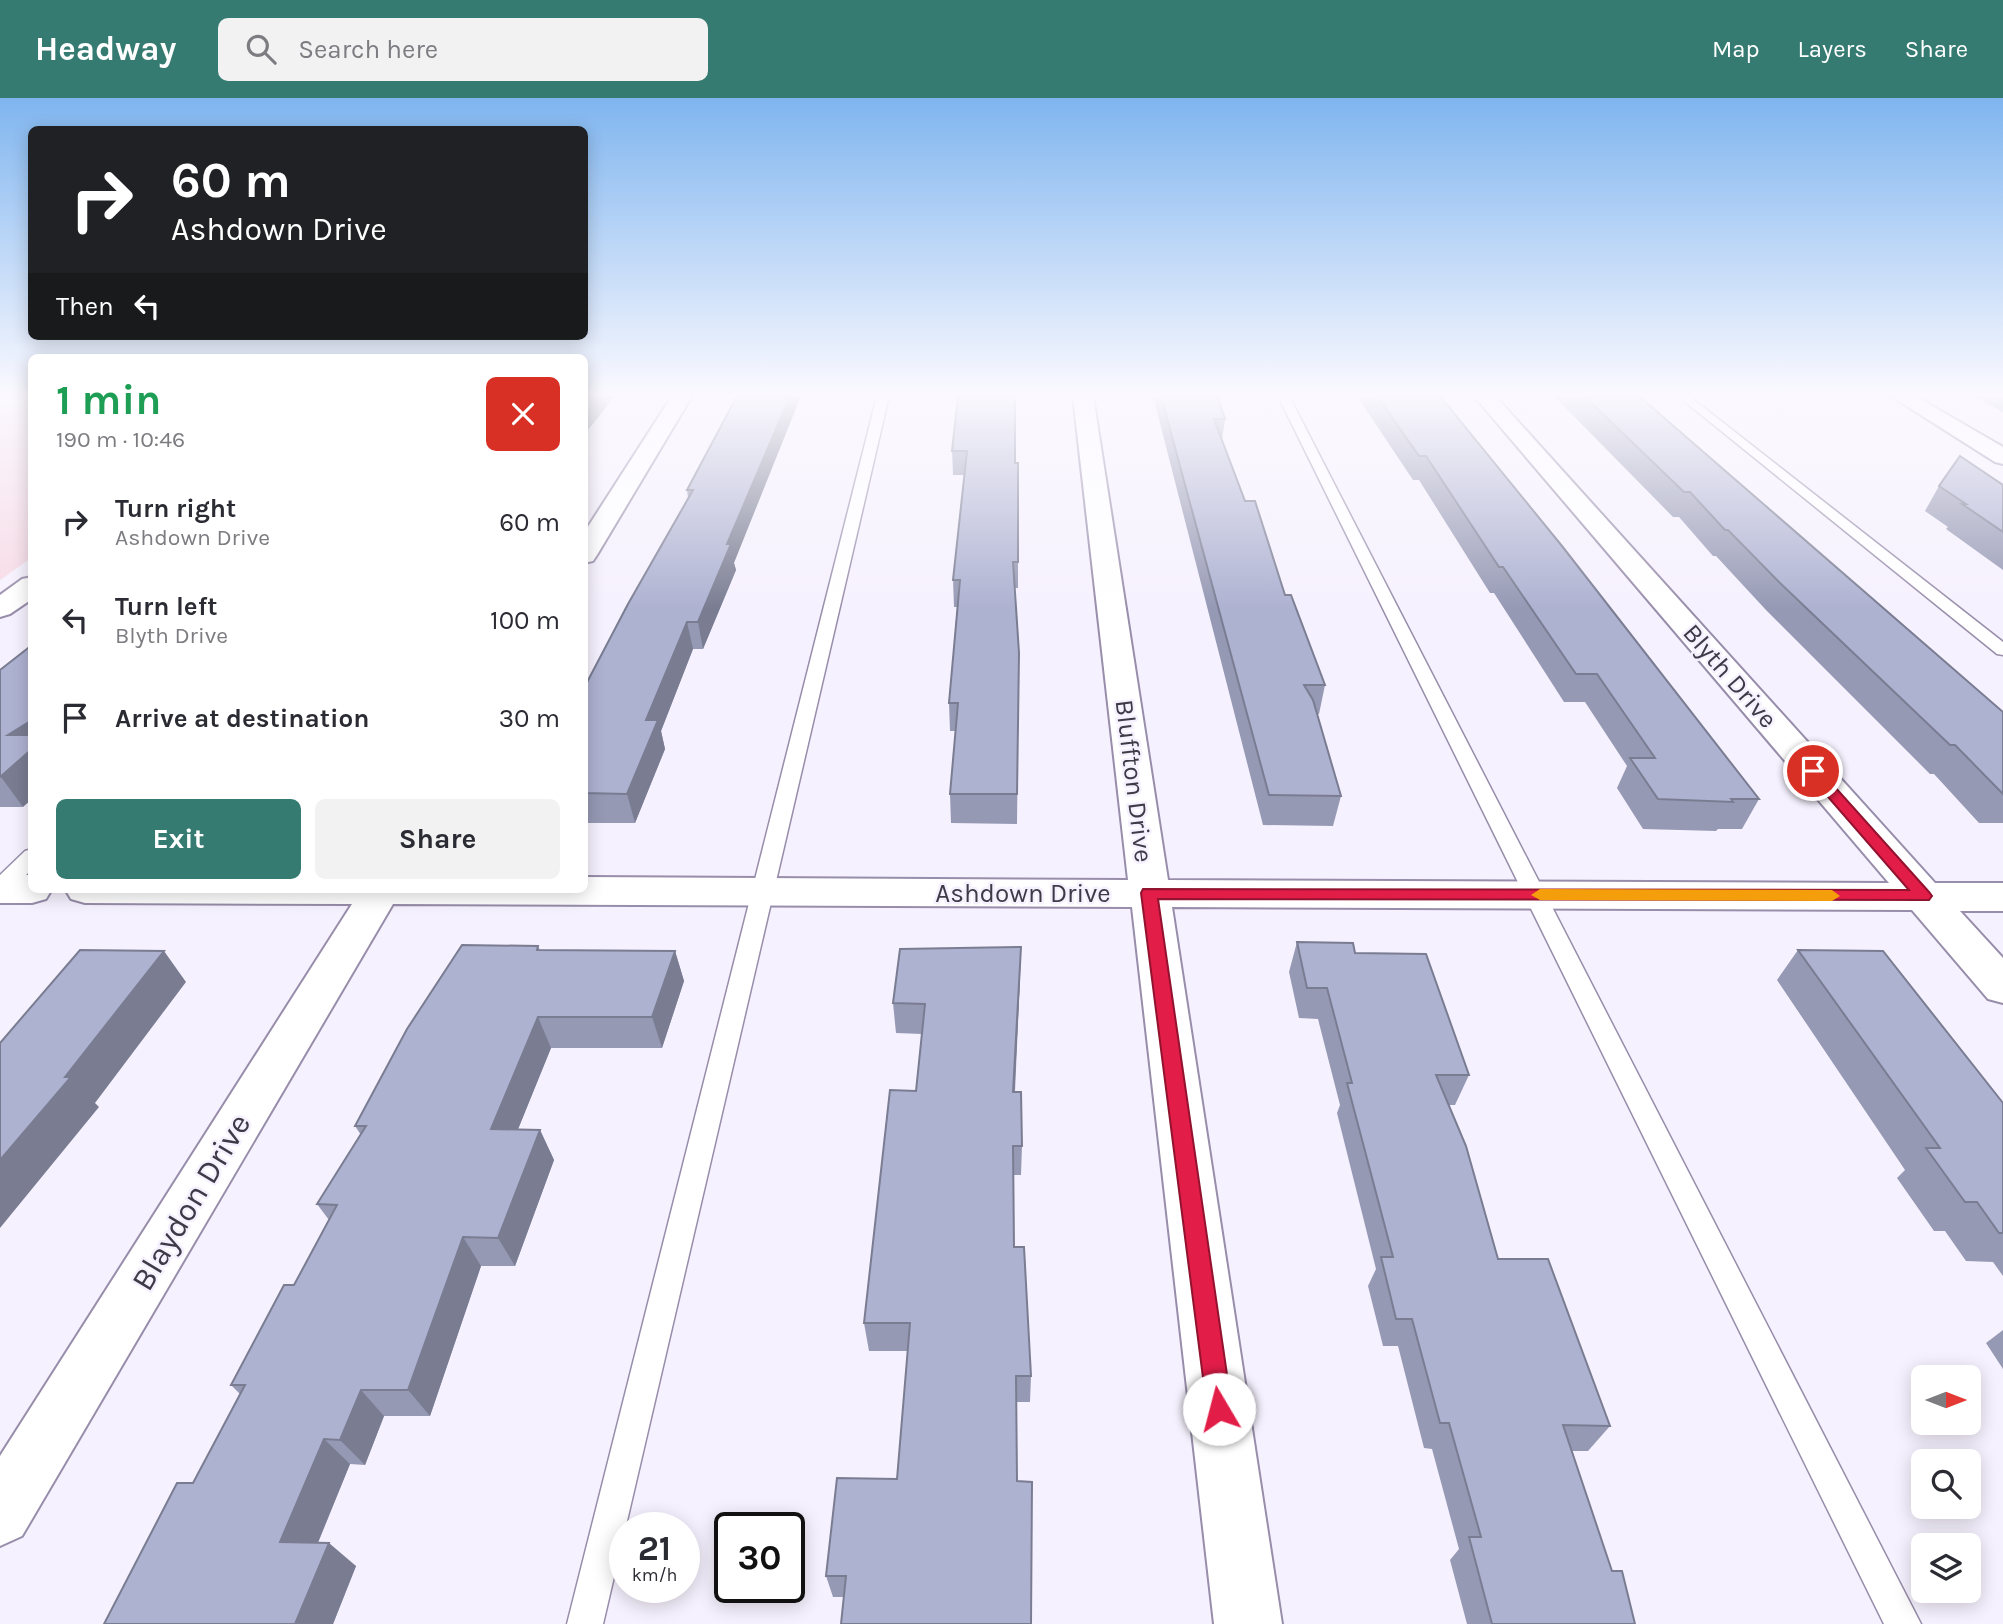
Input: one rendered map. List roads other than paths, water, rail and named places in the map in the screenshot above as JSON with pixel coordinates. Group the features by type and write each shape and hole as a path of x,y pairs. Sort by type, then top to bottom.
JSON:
{"street":[{"path":"588,549 638,467"},
{"name":"Bluffton Drive","path":"1092,467 1248,1624"},
{"name":"Blyth Drive","path":"1547,467 2003,987"},
{"path":"0,608 28,589"},
{"path":"0,888 28,889"},
{"name":"Ashdown Drive","path":"588,890 2003,897"},
{"name":"Blaydon Drive","path":"0,1514 379,893"}],"lane":[{"path":"585,1624 866,467"},
{"path":"1319,467 1903,1624"},
{"path":"1773,467 2003,650"},
{"path":"0,888 28,860"}]}
